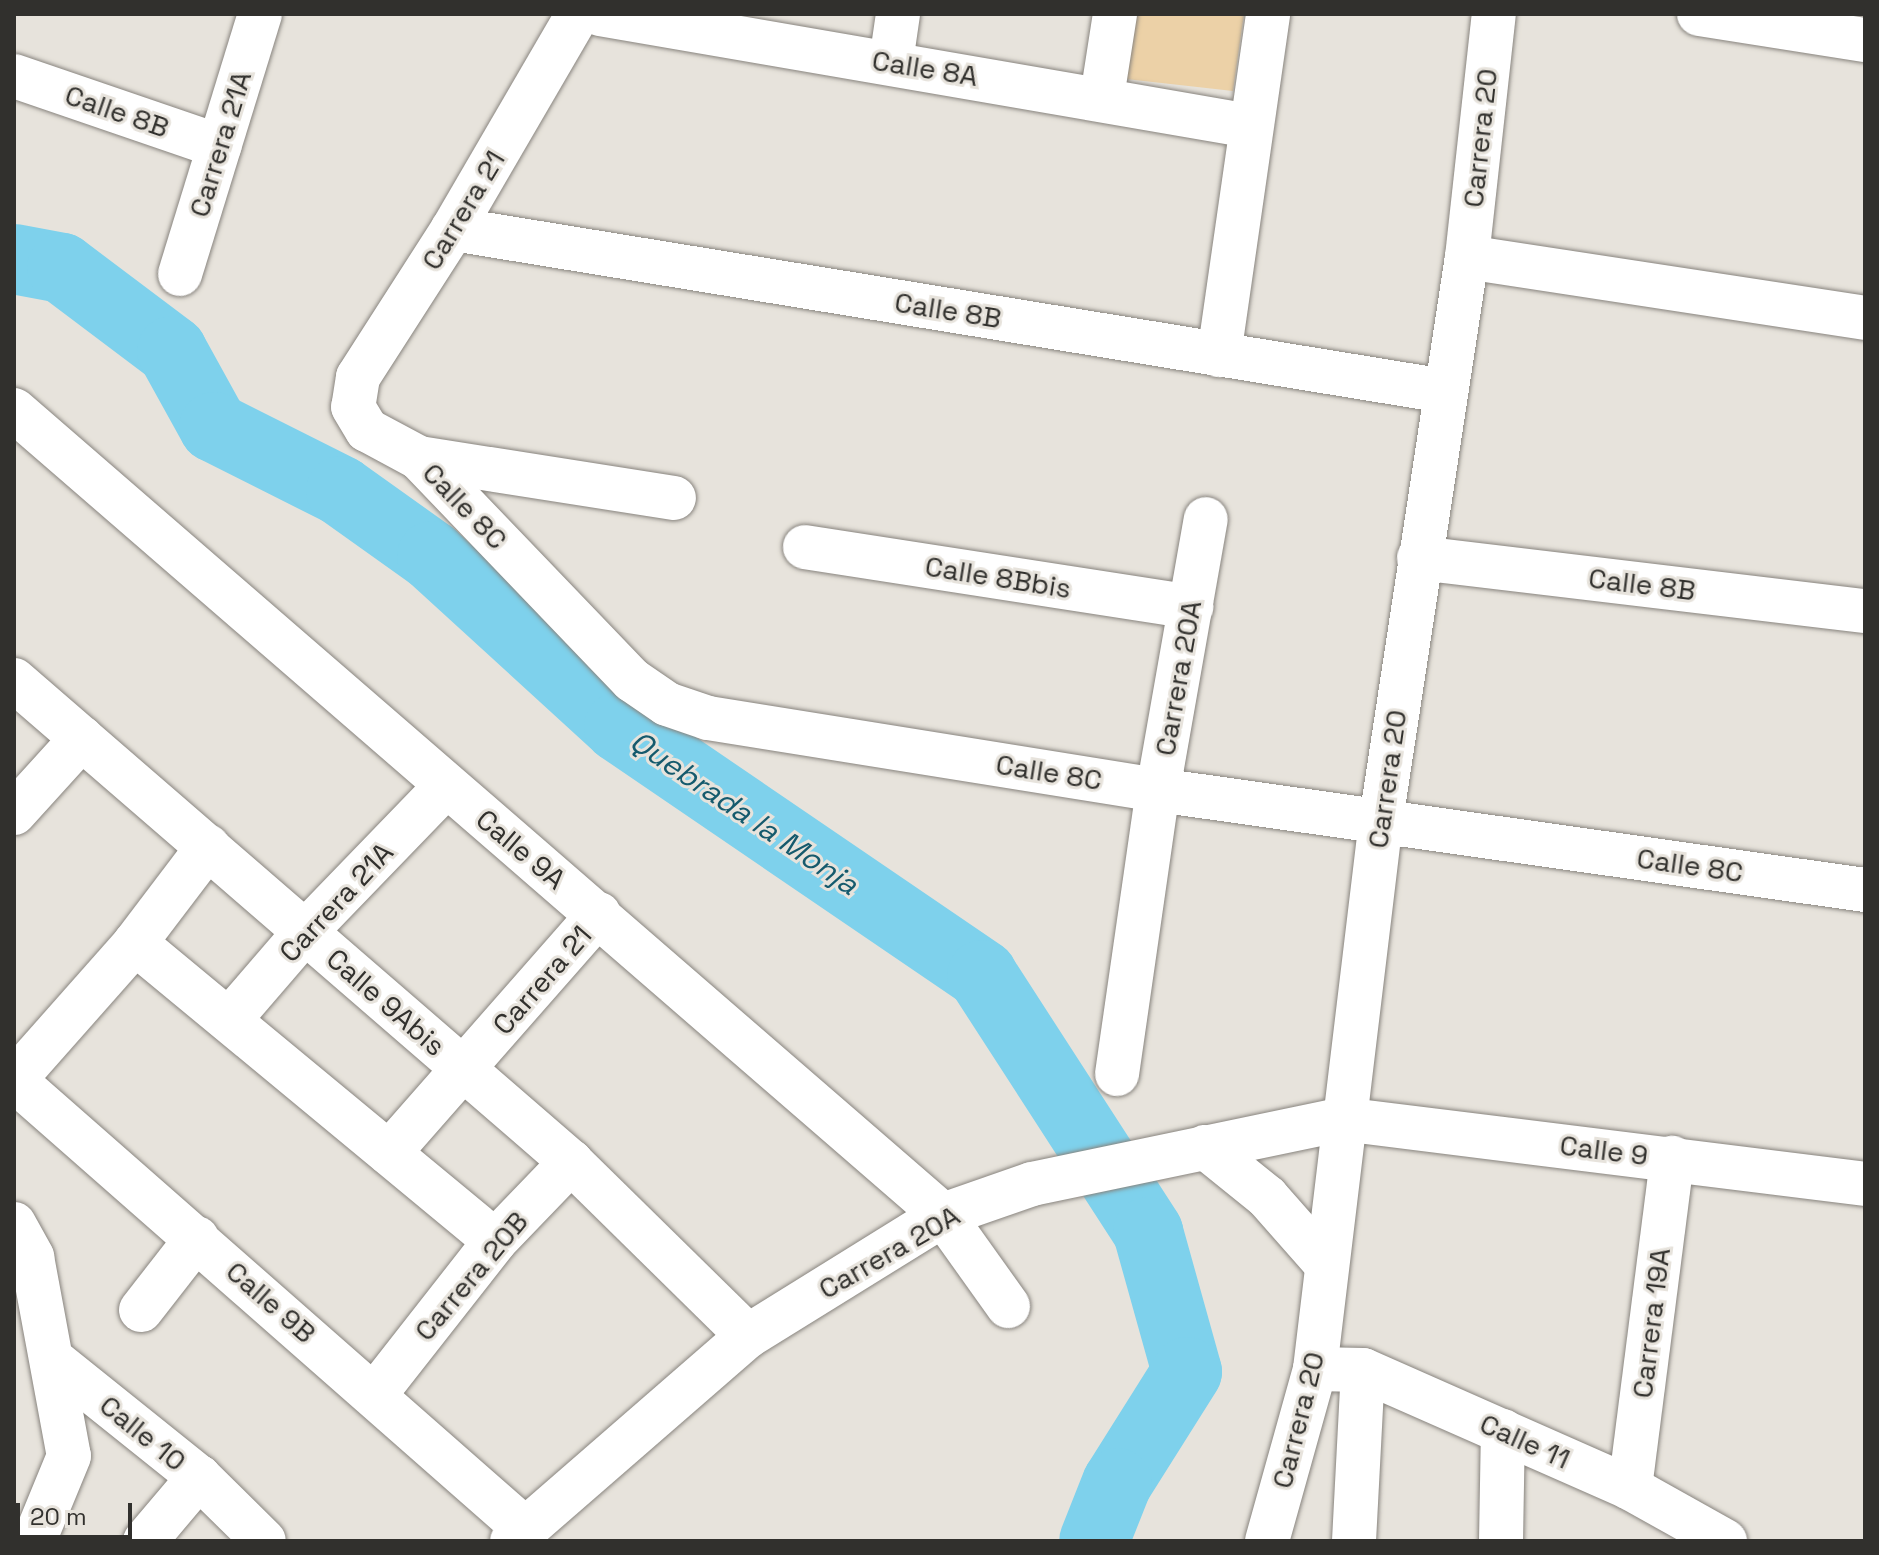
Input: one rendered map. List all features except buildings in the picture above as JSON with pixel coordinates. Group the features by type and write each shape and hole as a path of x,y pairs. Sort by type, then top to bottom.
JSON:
{"street":[{"name":"Carrera 21A","path":"180,274 260,14"},
{"name":"Carrera 21","path":"353,407 358,377 453,229 578,14"},
{"name":"Calle 8A","path":"600,14 1102,97 1250,126"},
{"path":"891,62 898,14"},
{"path":"1102,97 1115,14"},
{"path":"1219,355 1268,14"},
{"name":"Carrera 20","path":"1267,1541 1315,1369 1342,1119 1381,820 1444,391 1467,257 1494,14"},
{"path":"1699,14 1865,40"},
{"name":"Calle 8B","path":"14,76 219,146"},
{"name":"Calle 8B","path":"453,229 1444,391"},
{"path":"1467,257 1865,318"},
{"name":"Calle 8C","path":"353,407 367,430 419,458 632,680 667,704 708,718 1158,790 1865,890"},
{"name":"Calle 9A","path":"17,419 599,914 943,1215 1008,1306"},
{"path":"419,458 674,498"},
{"name":"Carrera 20A","path":"1117,1074 1158,790 1206,519"},
{"name":"Calle 8Bbis","path":"805,547 1191,607"},
{"name":"Calle 8B","path":"1419,558 1865,611"},
{"name":"Calle 9Abis","path":"14,680 571,1162 748,1336"},
{"path":"14,813 82,738"},
{"name":"Carrera 21A","path":"229,1020 305,932 446,786"},
{"path":"14,1080 135,943 208,847"},
{"name":"Carrera 21","path":"389,1153 599,914"},
{"path":"135,943 495,1241"},
{"name":"Calle 9B","path":"14,1080 376,1393 518,1535"},
{"name":"Carrera 20A","path":"518,1535 748,1336 943,1215 1032,1184 1342,1119"},
{"name":"Calle 9","path":"1342,1119 1865,1184"},
{"path":"1192,1149 1278,1208 1326,1264"},
{"name":"Carrera 19A","path":"1646,1510 1672,1158"},
{"name":"Carrera 20B","path":"376,1393 495,1241 571,1162"},
{"name":"Calle 10","path":"14,1224 32,1257 54,1361 69,1456 34,1541"},
{"path":"141,1310 197,1238"},
{"name":"Calle 10","path":"54,1361 199,1477 264,1541"},
{"name":"Calle 11","path":"1315,1369 1363,1370 1503,1431 1646,1510 1725,1541"},
{"path":"1354,1541 1363,1370"},
{"path":"1501,1541 1503,1431"},
{"path":"145,1541 199,1477"}],"shaded area":[{"path":"1137,14 1244,14 1233,91 1126,79"}],"waterway":[{"name":"Quebrada la Monja","path":"14,259 62,268 172,351 214,427 341,491 432,556 619,727 982,975 1148,1232 1187,1372 1117,1483 1094,1541"}]}
